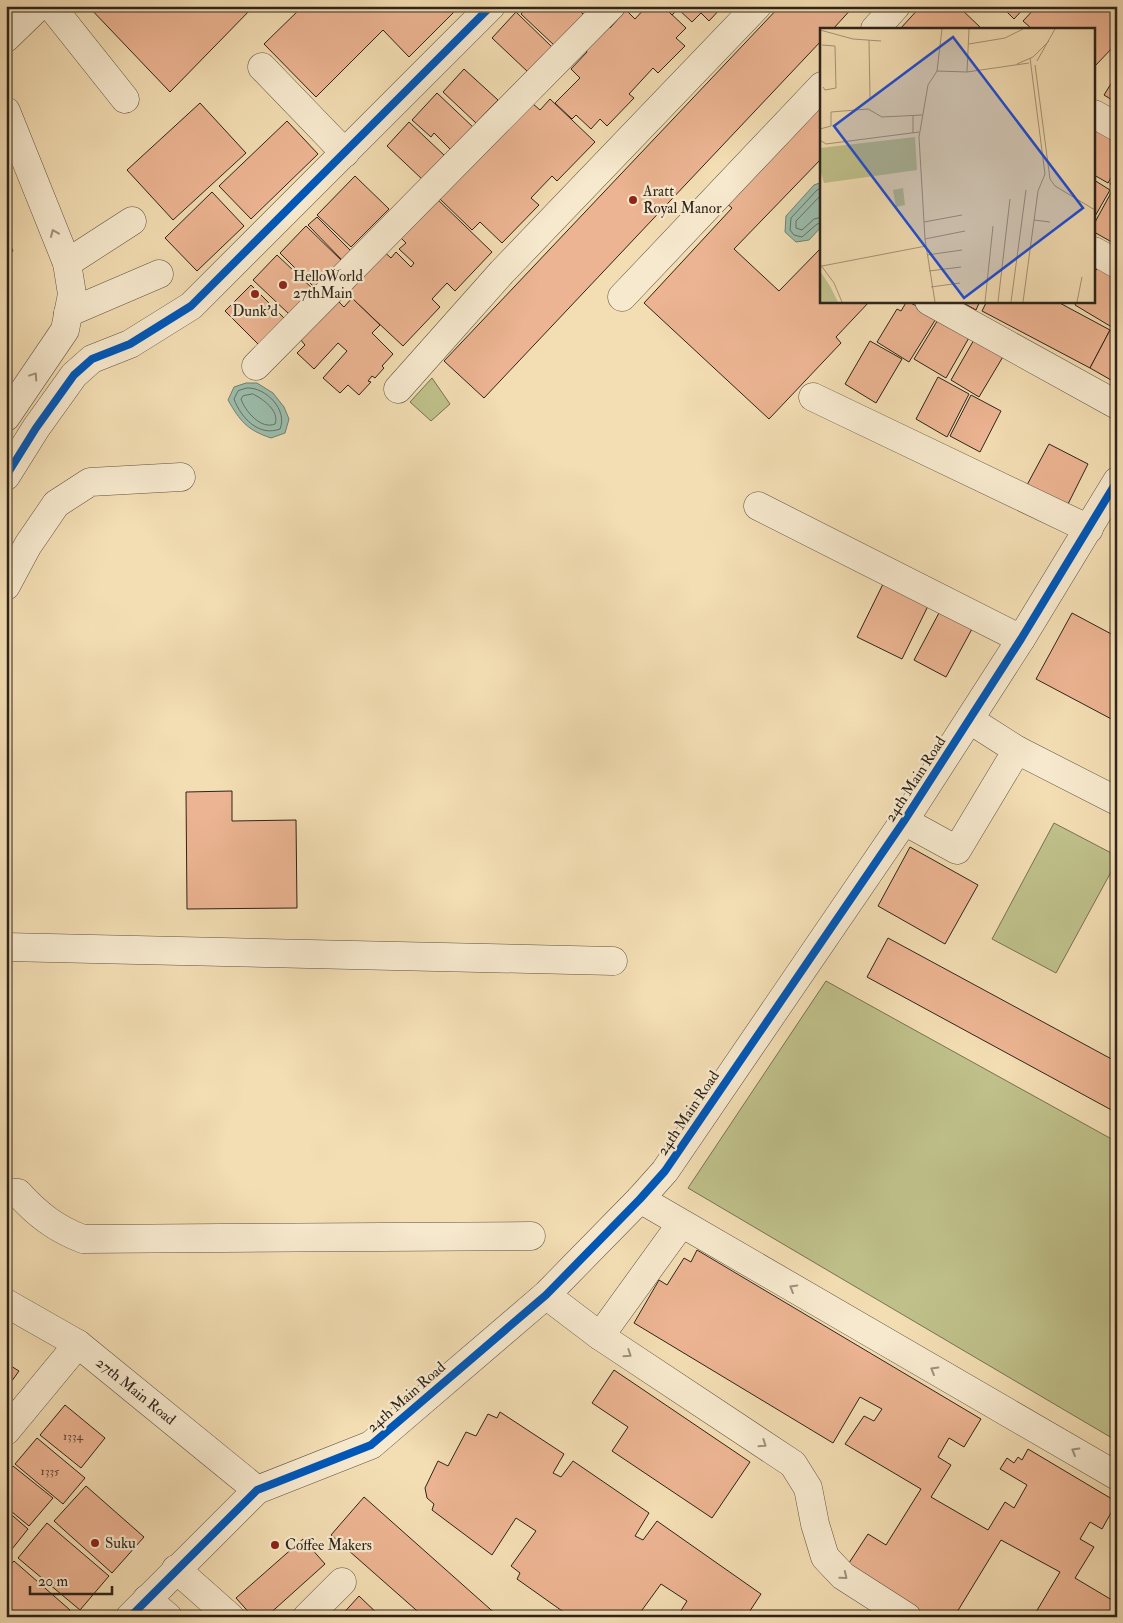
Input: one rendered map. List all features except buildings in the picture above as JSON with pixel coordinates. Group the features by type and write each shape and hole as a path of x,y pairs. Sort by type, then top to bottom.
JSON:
{"street":[{"path":"6,38 39,6"},
{"path":"51,6 126,99"},
{"path":"6,476 36,428 74,375 92,359 130,344 191,306 491,6"},
{"path":"256,366 611,6"},
{"path":"398,389 502,272 757,6"},
{"path":"876,28 896,6"},
{"path":"262,67 344,153"},
{"path":"622,297 820,88"},
{"path":"6,111 67,263 72,294 65,330 6,416"},
{"path":"1096,115 1117,127"},
{"path":"67,263 132,221"},
{"path":"1096,252 1117,264"},
{"path":"68,313 159,274"},
{"path":"931,302 1117,405"},
{"path":"813,396 1089,529"},
{"path":"6,586 28,545 56,504 90,482 181,477"},
{"name":"24th Main Road","path":"139,1608 176,1569 258,1490 371,1445 546,1295 640,1200 665,1171 904,821 1021,639 1116,483"},
{"path":"758,506 1021,639"},
{"path":"970,720 1017,750 1117,801"},
{"path":"904,821 957,850 1017,750"},
{"path":"6,947 613,961"},
{"path":"6,1192 18,1193 44,1220 62,1231 83,1239 531,1236"},
{"path":"640,1200 1117,1476"},
{"path":"600,1336 681,1224"},
{"path":"546,1295 600,1336 792,1464 808,1488 815,1524 825,1557 843,1576 908,1617"},
{"name":"27th Main Road","path":"6,1303 78,1344 258,1490"},
{"path":"6,1430 78,1344"},
{"path":"176,1569 230,1617"},
{"path":"307,1617 342,1582"},
{"path":"139,1608 168,1617"}],"green space":[{"path":"432,378 450,404 431,421 410,402"},
{"path":"1054,823 1117,856 1117,861 1056,973 992,939"},
{"path":"826,981 1117,1142 1117,1441 688,1188"}],"water":[{"path":"820,183 820,228 809,240 796,242 785,232 786,216 814,185"},
{"path":"246,383 257,383 273,393 284,407 289,419 285,433 271,438 250,428 236,414 228,400 234,387"}],"cycle path":[{"path":"6,476 36,428 74,375 92,359 130,344 191,306 491,6"},
{"path":"130,1617 257,1490 371,1445 546,1295 665,1171 904,821 1021,639 1117,481"}],"place":[{"name":"Aratt Royal Manor","path":"633,200"},
{"name":"HelloWorld 27thMain","path":"283,285"},
{"name":"Dunk'd","path":"255,294"},
{"name":"Suku","path":"95,1543"},
{"name":"Coffee Makers","path":"275,1545"}]}
